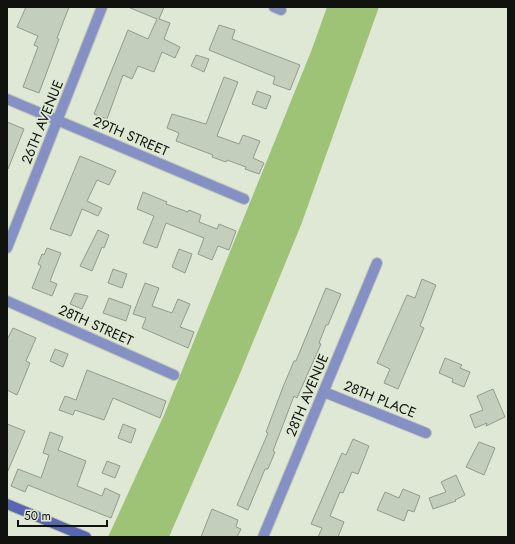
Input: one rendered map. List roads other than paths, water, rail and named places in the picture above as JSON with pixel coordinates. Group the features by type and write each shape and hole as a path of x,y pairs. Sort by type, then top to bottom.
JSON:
{"street":[{"name":"26TH AVENUE","path":"7,248 102,7"},
{"name":"29TH STREET","path":"7,99 244,199"},
{"name":"28TH AVENUE","path":"263,537 377,263"},
{"name":"28TH STREET","path":"7,301 174,375"},
{"name":"28TH PLACE","path":"324,392 426,433"},
{"path":"7,504 86,537"}]}
